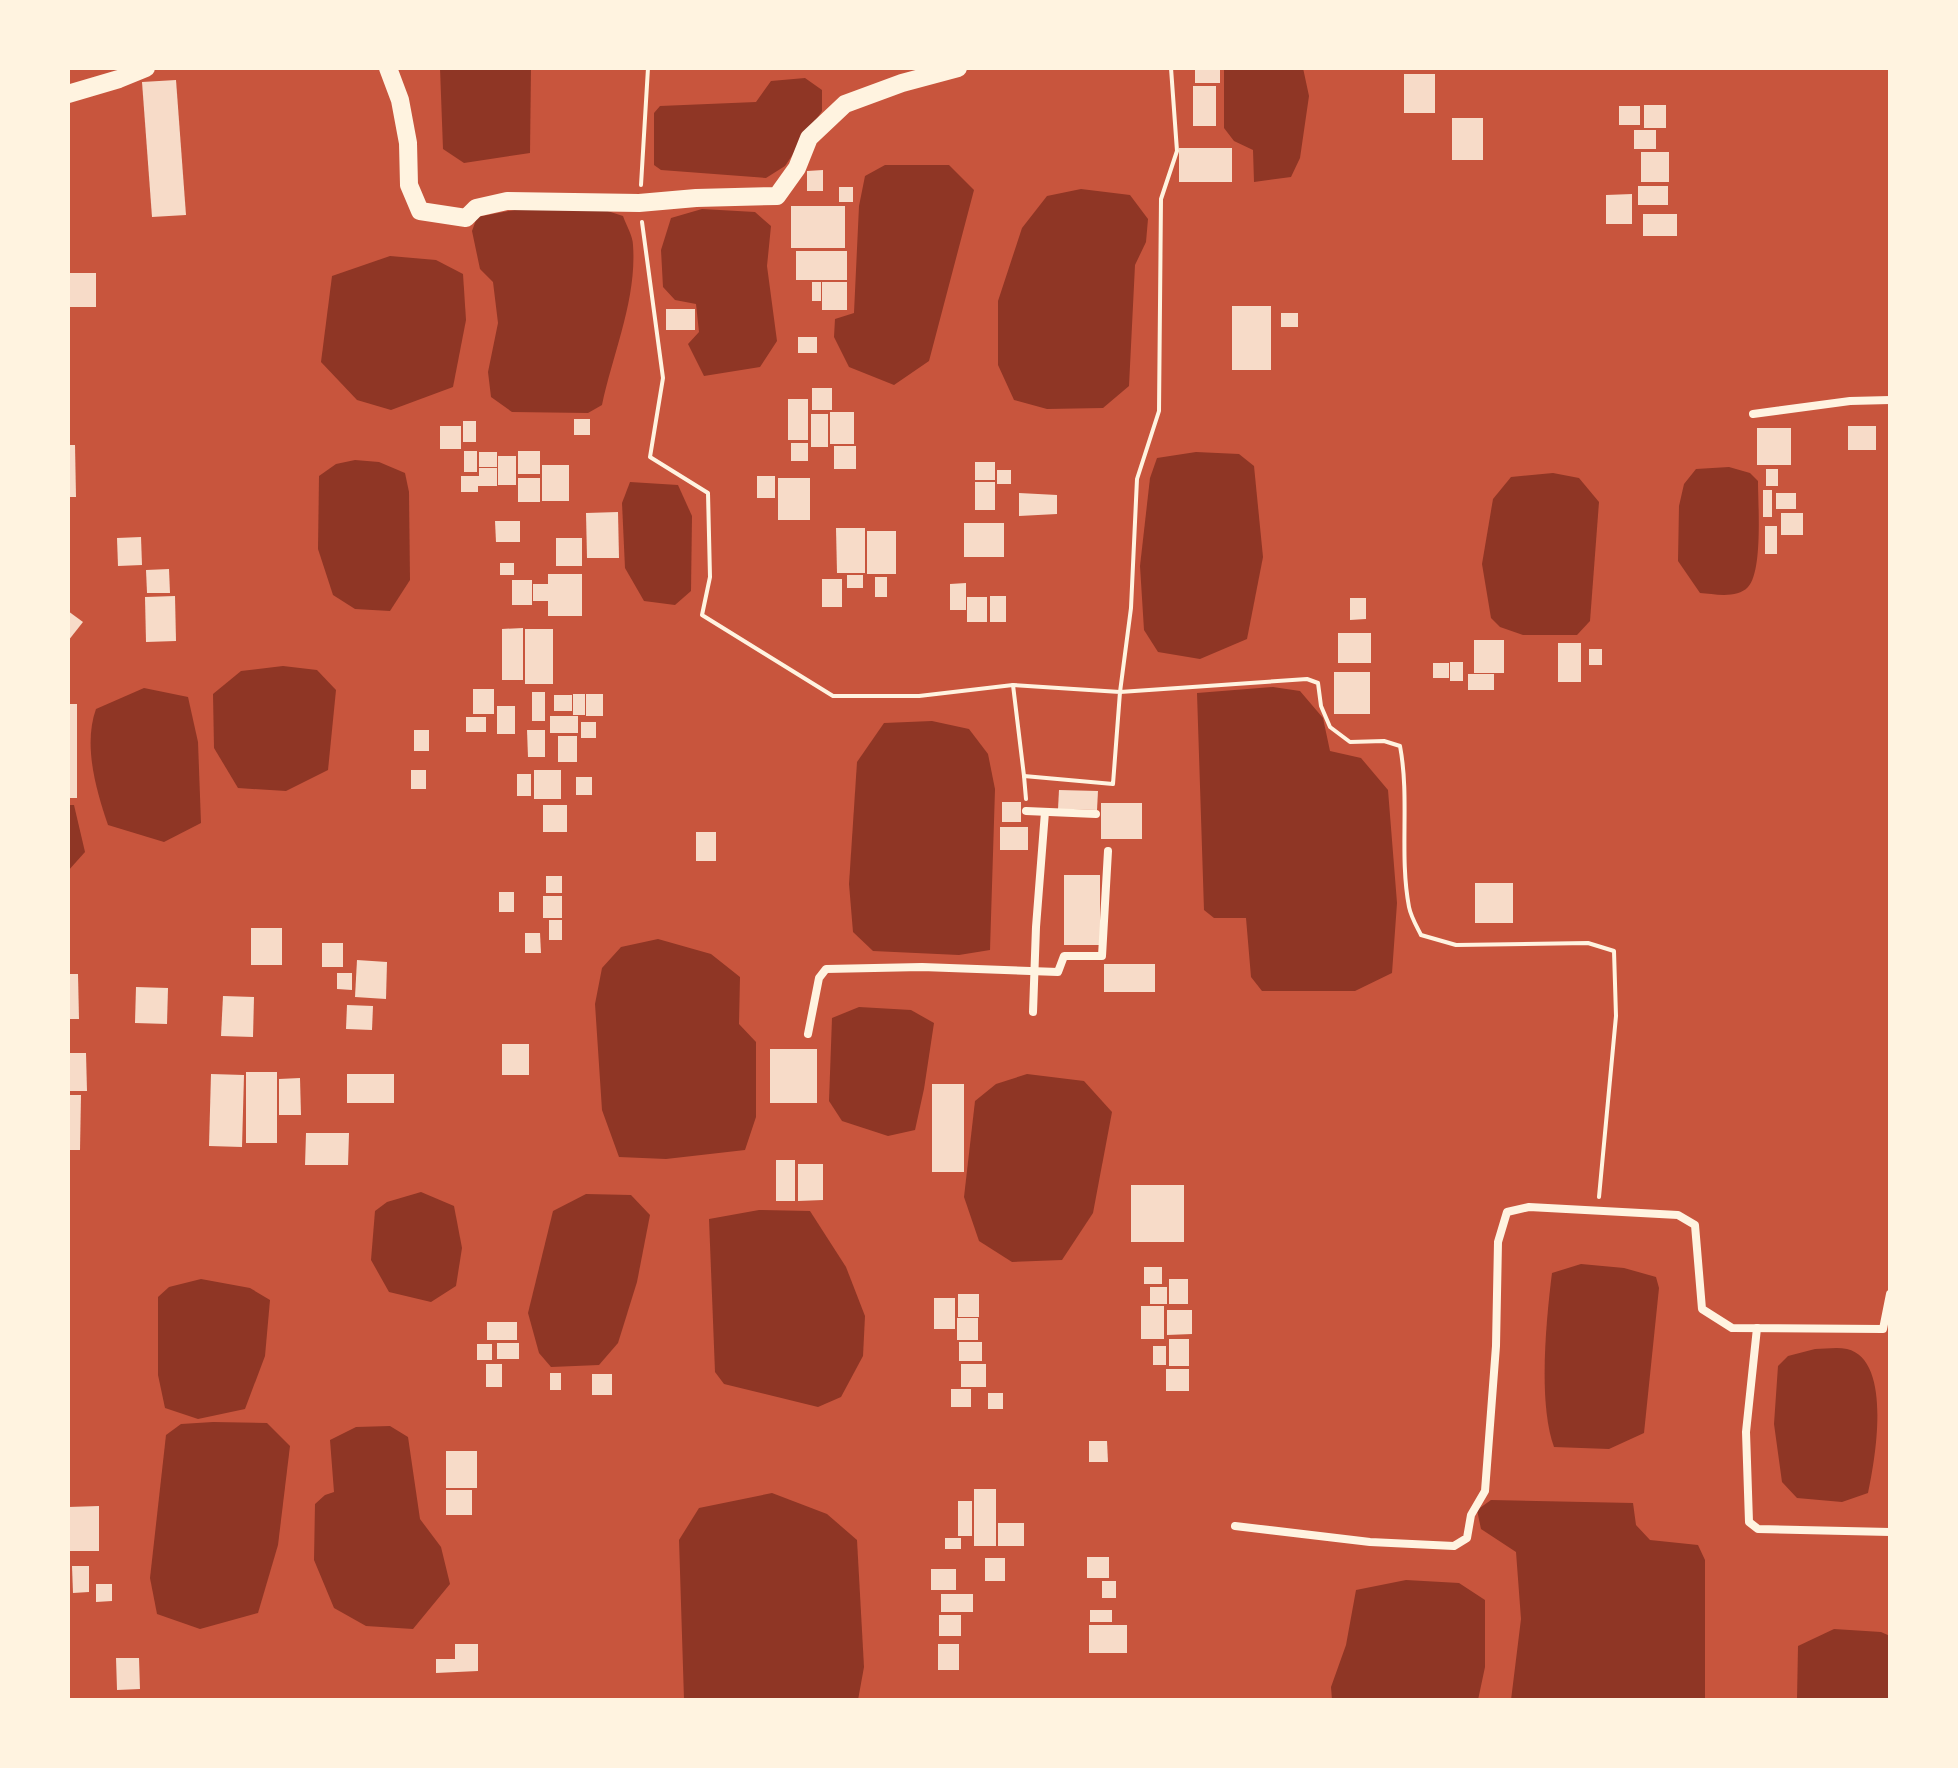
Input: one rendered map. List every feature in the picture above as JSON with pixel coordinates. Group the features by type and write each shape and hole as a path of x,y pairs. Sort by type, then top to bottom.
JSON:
{"main road":[{"path":"68,94 146,68"},
{"path":"388,68 400,100 408,143 409,185 420,211 466,218 476,208 507,201 639,203 777,196 797,168 809,138 845,104 902,83 958,68"}],"street":[{"path":"1753,414 1850,401 1890,400"},
{"path":"1026,811 1096,814"},
{"path":"1033,1012 1045,812"},
{"path":"808,1034 819,978 826,969 922,967 1058,972 1064,956 1102,956 1108,851"},
{"path":"1235,1526 1370,1542 1454,1546 1467,1538 1471,1515 1485,1491 1496,1346 1498,1242 1507,1212 1529,1207 1678,1215 1695,1225 1702,1309 1732,1328 1883,1329 1890,1294"},
{"path":"1757,1328 1746,1432 1749,1522 1758,1529 1890,1532"}],"path":[{"path":"648,68 639,203 663,378 650,457 708,493 710,577 702,615 833,696 919,696 1013,685 1120,692 1307,679 1318,683 1321,706 1330,727 1350,742 1384,741 1400,746 1406,775 1405,840 1409,909 1421,935 1456,945 1588,943 1614,951 1616,1016 1597,1210"},
{"path":"1024,776 1113,784 1131,608 1137,479 1159,411 1161,199 1177,151 1171,68"},
{"path":"1013,685 1026,811"}],"shaded area":[{"path":"440,68 531,68 530,153 464,163 443,149"},
{"path":"1224,68 1303,68 1309,96 1300,158 1291,177 1254,182 1253,150 1234,141 1224,128"},
{"path":"805,78 822,90 822,111 785,166 766,178 661,170 654,165 654,113 660,106 756,102 771,81"},
{"path":"885,165 949,165 974,190 929,361 894,385 849,367 834,337 835,319 854,313 859,206 865,176"},
{"path":"1081,189 1130,195 1148,219 1146,242 1135,265 1129,386 1103,408 1047,409 1014,400 998,365 998,301 1022,228 1047,196"},
{"path":"595,207 623,216 633,245 628,306 602,405 588,413 512,412 491,397 488,372 498,323 493,282 480,269 472,231 477,217 520,209"},
{"path":"702,209 755,212 771,226 767,266 777,341 760,367 704,376 688,344 699,332 696,304 675,300 663,287 661,250 671,218"},
{"path":"390,256 436,260 463,274 466,320 453,387 391,410 357,400 321,362 332,276"},
{"path":"1196,452 1239,454 1254,466 1263,557 1247,639 1200,659 1158,652 1144,630 1140,566 1150,478 1157,458"},
{"path":"355,460 379,462 405,473 409,492 410,580 390,611 355,609 333,595 318,549 319,476 336,464"},
{"path":"1729,467 1750,473 1758,481 1756,567 1753,579 1743,591 1725,595 1700,593 1678,561 1679,506 1684,484 1696,469"},
{"path":"1553,473 1579,478 1599,502 1590,621 1577,635 1523,635 1500,627 1491,618 1482,564 1493,499 1511,477"},
{"path":"630,482 678,485 692,516 691,591 675,605 644,601 625,568 622,503"},
{"path":"283,666 317,670 336,690 328,770 286,791 238,788 214,748 213,694 241,671"},
{"path":"1273,687 1300,691 1323,718 1330,751 1361,758 1388,790 1397,903 1392,973 1355,991 1262,991 1251,977 1246,918 1214,918 1204,910 1197,693"},
{"path":"144,688 188,697 198,742 201,823 164,842 108,825 99,797 91,752 96,709"},
{"path":"932,721 969,729 988,754 995,789 990,950 959,955 873,951 853,932 849,884 857,762 884,723"},
{"path":"68,805 74,805 85,852 68,871"},
{"path":"658,939 711,954 740,977 739,1024 756,1042 756,1117 745,1150 666,1159 619,1157 602,1110 595,1004 602,968 621,947"},
{"path":"859,1007 911,1010 934,1023 915,1130 888,1136 842,1121 829,1101 832,1018"},
{"path":"1027,1074 1084,1081 1112,1112 1093,1213 1062,1260 1012,1262 979,1241 964,1197 975,1101 996,1084"},
{"path":"421,1192 454,1206 462,1248 456,1286 431,1302 389,1292 371,1260 375,1211 387,1202"},
{"path":"586,1194 631,1195 650,1215 637,1282 618,1343 599,1365 551,1367 539,1353 528,1313 553,1211"},
{"path":"759,1210 810,1211 846,1267 865,1316 863,1356 841,1397 818,1407 724,1384 715,1372 709,1219"},
{"path":"1581,1264 1624,1268 1656,1277 1659,1288 1644,1433 1609,1449 1554,1447 1549,1429 1545,1362 1552,1273"},
{"path":"201,1279 250,1288 270,1300 265,1356 245,1409 198,1419 165,1408 158,1375 158,1297 169,1287"},
{"path":"1815,1349 1847,1349 1861,1357 1871,1372 1876,1391 1877,1436 1868,1493 1842,1502 1797,1498 1782,1482 1774,1424 1778,1366 1788,1356"},
{"path":"267,1423 290,1446 278,1545 258,1613 200,1629 157,1614 150,1578 166,1435 181,1424"},
{"path":"390,1426 408,1437 420,1519 441,1547 450,1584 413,1629 366,1626 334,1608 314,1560 315,1504 334,1492 330,1440 356,1427"},
{"path":"772,1493 827,1514 857,1540 864,1667 858,1700 684,1700 679,1540 699,1508"},
{"path":"1491,1500 1633,1503 1636,1525 1650,1540 1698,1545 1705,1560 1705,1700 1511,1700 1521,1619 1516,1552 1481,1529 1477,1510"},
{"path":"1406,1580 1459,1583 1485,1600 1485,1667 1478,1700 1332,1700 1331,1687 1346,1645 1356,1590"},
{"path":"1834,1629 1881,1632 1890,1636 1890,1700 1797,1700 1798,1646"}],"building":[{"path":"1195,68 1220,68 1220,83 1195,83"},
{"path":"1404,74 1435,74 1435,113 1404,113"},
{"path":"176,80 186,215 152,217 142,82"},
{"path":"1193,86 1216,86 1216,126 1193,126"},
{"path":"1644,105 1666,105 1666,128 1644,128"},
{"path":"1619,106 1640,106 1640,125 1619,125"},
{"path":"1452,118 1483,118 1483,160 1452,160"},
{"path":"1634,130 1656,130 1656,149 1634,149"},
{"path":"1179,148 1232,148 1232,182 1179,182"},
{"path":"1641,152 1669,152 1669,182 1641,182"},
{"path":"823,170 823,191 807,191 807,171"},
{"path":"1638,186 1668,186 1668,205 1638,205"},
{"path":"839,187 853,187 853,202 839,202"},
{"path":"1632,194 1632,224 1606,224 1606,195"},
{"path":"791,206 845,206 845,248 791,248"},
{"path":"1643,214 1677,214 1677,236 1643,236"},
{"path":"796,251 847,251 847,280 796,280"},
{"path":"68,273 96,273 96,307 68,307"},
{"path":"812,282 821,282 821,301 812,301"},
{"path":"822,282 847,282 847,310 822,310"},
{"path":"1232,306 1271,306 1271,370 1232,370"},
{"path":"666,309 695,309 695,330 666,330"},
{"path":"1281,313 1298,313 1298,327 1281,327"},
{"path":"798,337 817,337 817,353 798,353"},
{"path":"812,388 832,388 832,410 812,410"},
{"path":"788,399 808,399 808,440 788,440"},
{"path":"830,412 854,412 854,444 830,444"},
{"path":"811,414 828,414 828,447 811,447"},
{"path":"574,419 590,419 590,435 574,435"},
{"path":"463,421 476,421 476,442 463,442"},
{"path":"440,426 461,426 461,449 440,449"},
{"path":"1848,426 1876,426 1876,450 1848,450"},
{"path":"1757,428 1791,428 1791,465 1757,465"},
{"path":"791,443 808,443 808,461 791,461"},
{"path":"68,445 75,445 76,497 68,497"},
{"path":"834,446 856,446 856,469 834,469"},
{"path":"464,451 477,451 477,472 464,472"},
{"path":"518,451 540,451 540,474 518,474"},
{"path":"479,452 497,452 497,467 479,467"},
{"path":"498,456 516,456 516,485 498,485"},
{"path":"975,462 995,462 995,480 975,480"},
{"path":"542,465 569,465 569,501 542,501"},
{"path":"479,468 497,468 497,486 478,486 478,492 461,492 461,476 479,476"},
{"path":"1766,469 1778,469 1778,486 1766,486"},
{"path":"997,470 1011,470 1011,484 997,484"},
{"path":"757,476 775,476 775,498 757,498"},
{"path":"518,478 540,478 540,502 518,502"},
{"path":"778,478 810,478 810,520 778,520"},
{"path":"975,482 995,482 995,510 975,510"},
{"path":"1763,490 1772,490 1772,517 1763,517"},
{"path":"1019,493 1057,495 1057,514 1019,516"},
{"path":"1776,493 1796,493 1796,509 1776,509"},
{"path":"618,512 619,558 587,558 586,513"},
{"path":"1781,513 1803,513 1803,535 1781,535"},
{"path":"495,521 520,521 520,542 496,542"},
{"path":"964,523 1004,523 1004,557 964,557"},
{"path":"1765,526 1777,526 1777,554 1765,554"},
{"path":"836,528 865,528 865,573 837,573"},
{"path":"867,531 896,531 896,574 867,574"},
{"path":"141,537 142,565 118,566 117,538"},
{"path":"556,538 582,538 582,566 556,566"},
{"path":"500,563 514,563 514,575 500,575"},
{"path":"169,569 170,593 147,593 146,570"},
{"path":"548,574 582,574 582,616 548,616 548,601 533,601 533,584 548,584"},
{"path":"847,575 863,575 863,588 847,588"},
{"path":"875,577 887,577 887,597 875,597"},
{"path":"822,579 842,579 842,607 822,607"},
{"path":"512,580 532,580 532,605 512,605"},
{"path":"966,583 966,610 950,610 950,584"},
{"path":"175,596 176,641 146,642 145,597"},
{"path":"990,596 1006,596 1006,622 990,622"},
{"path":"967,597 987,597 987,622 967,622"},
{"path":"1350,598 1366,598 1366,619 1350,620"},
{"path":"68,611 83,622 68,641"},
{"path":"523,628 523,680 502,680 502,629"},
{"path":"525,629 553,629 553,684 525,684"},
{"path":"1338,633 1371,633 1371,663 1338,663"},
{"path":"1474,640 1504,640 1504,673 1474,673"},
{"path":"1558,643 1581,643 1581,682 1558,682"},
{"path":"1589,649 1602,649 1602,665 1589,665"},
{"path":"1450,662 1463,662 1463,681 1450,681"},
{"path":"1433,663 1449,663 1449,678 1433,678"},
{"path":"1334,672 1370,672 1370,714 1334,714"},
{"path":"1468,674 1494,674 1494,690 1468,690"},
{"path":"473,689 494,689 494,714 473,714"},
{"path":"532,692 545,692 545,721 532,721"},
{"path":"573,694 585,694 585,715 573,715"},
{"path":"586,694 603,694 603,716 586,716"},
{"path":"554,695 572,695 572,711 554,711"},
{"path":"68,704 77,704 77,798 68,798"},
{"path":"497,706 515,706 515,734 497,734"},
{"path":"550,716 578,716 578,733 550,733"},
{"path":"466,717 486,717 486,732 466,732"},
{"path":"581,722 596,722 596,738 581,738"},
{"path":"414,730 429,730 429,751 414,751"},
{"path":"527,730 545,730 545,757 528,757"},
{"path":"558,736 577,736 577,762 558,762"},
{"path":"411,770 426,770 426,789 411,789"},
{"path":"534,770 561,770 561,799 534,799"},
{"path":"517,774 531,774 531,796 517,796"},
{"path":"576,777 592,777 592,795 576,795"},
{"path":"1059,790 1098,791 1097,810 1058,809"},
{"path":"1002,802 1021,802 1021,822 1002,822"},
{"path":"1101,803 1142,803 1142,839 1101,839"},
{"path":"543,805 567,805 567,832 543,832"},
{"path":"1000,827 1028,827 1028,850 1000,850"},
{"path":"696,832 716,832 716,861 696,861"},
{"path":"1064,875 1100,875 1100,945 1064,945"},
{"path":"546,876 562,876 562,893 546,893"},
{"path":"1475,883 1513,883 1513,923 1475,923"},
{"path":"499,892 514,892 514,912 499,912"},
{"path":"543,896 562,896 562,918 543,918"},
{"path":"549,920 562,920 562,940 549,940"},
{"path":"251,928 282,928 282,965 251,965"},
{"path":"525,933 540,933 541,953 525,953"},
{"path":"322,943 343,943 343,967 322,967"},
{"path":"357,960 387,962 386,999 355,997"},
{"path":"1104,964 1155,964 1155,992 1104,992"},
{"path":"337,973 352,973 352,990 337,989"},
{"path":"68,974 78,974 79,1019 68,1019"},
{"path":"136,987 168,988 167,1024 135,1023"},
{"path":"223,996 254,997 253,1037 221,1036"},
{"path":"347,1005 373,1006 372,1030 346,1029"},
{"path":"502,1044 529,1044 529,1075 502,1075"},
{"path":"770,1049 817,1049 817,1103 770,1103"},
{"path":"68,1053 86,1053 87,1091 68,1091"},
{"path":"246,1072 277,1072 277,1143 246,1143"},
{"path":"211,1074 244,1075 242,1147 209,1146"},
{"path":"347,1074 394,1074 394,1103 347,1103"},
{"path":"300,1078 301,1115 279,1115 279,1079"},
{"path":"932,1084 964,1084 964,1172 932,1172"},
{"path":"68,1095 81,1095 80,1150 68,1150"},
{"path":"306,1133 349,1133 348,1165 305,1165"},
{"path":"776,1160 795,1160 795,1201 776,1201"},
{"path":"798,1164 823,1164 823,1200 798,1201"},
{"path":"1131,1185 1184,1185 1184,1242 1131,1242"},
{"path":"1144,1267 1162,1267 1162,1284 1144,1284"},
{"path":"1169,1279 1188,1279 1188,1304 1169,1304"},
{"path":"1150,1287 1167,1287 1167,1304 1150,1304"},
{"path":"958,1294 979,1294 979,1317 958,1317"},
{"path":"934,1298 955,1298 955,1329 934,1329"},
{"path":"1141,1306 1164,1306 1164,1339 1141,1339"},
{"path":"1167,1310 1192,1310 1192,1334 1167,1335"},
{"path":"957,1318 978,1318 978,1340 957,1340"},
{"path":"487,1322 517,1322 517,1340 487,1340"},
{"path":"1169,1339 1189,1339 1189,1366 1169,1366"},
{"path":"959,1342 982,1342 982,1361 959,1361"},
{"path":"497,1343 519,1343 519,1359 497,1359"},
{"path":"477,1344 492,1344 492,1360 477,1360"},
{"path":"1153,1346 1166,1346 1166,1365 1153,1365"},
{"path":"486,1364 502,1364 502,1387 486,1387"},
{"path":"961,1364 986,1364 986,1387 961,1387"},
{"path":"1166,1369 1189,1369 1189,1391 1166,1391"},
{"path":"550,1373 561,1373 561,1390 550,1390"},
{"path":"592,1374 612,1374 612,1395 592,1395"},
{"path":"951,1389 971,1389 971,1407 951,1407"},
{"path":"988,1393 1003,1393 1003,1409 988,1409"},
{"path":"1089,1441 1107,1441 1108,1462 1089,1462"},
{"path":"446,1451 477,1451 477,1488 446,1488"},
{"path":"974,1489 996,1489 996,1546 974,1546"},
{"path":"446,1490 472,1490 472,1515 446,1515"},
{"path":"958,1501 972,1501 972,1536 958,1536"},
{"path":"99,1506 99,1551 68,1551 68,1507"},
{"path":"998,1523 1024,1523 1024,1546 998,1546"},
{"path":"945,1538 961,1538 961,1549 945,1549"},
{"path":"1087,1557 1109,1557 1109,1578 1087,1578"},
{"path":"985,1558 1005,1558 1005,1581 985,1581"},
{"path":"72,1566 89,1566 89,1592 73,1593"},
{"path":"931,1569 956,1569 956,1590 931,1590"},
{"path":"1102,1581 1116,1581 1116,1598 1102,1598"},
{"path":"96,1584 112,1584 112,1601 96,1602"},
{"path":"941,1594 973,1594 973,1612 941,1612"},
{"path":"1090,1610 1112,1610 1112,1622 1090,1622"},
{"path":"939,1615 961,1615 961,1636 939,1636"},
{"path":"1089,1625 1127,1625 1127,1653 1089,1653"},
{"path":"455,1644 478,1644 478,1671 436,1673 436,1659 455,1659"},
{"path":"938,1644 959,1644 959,1670 938,1670"},
{"path":"116,1658 139,1658 140,1689 117,1690"}]}
